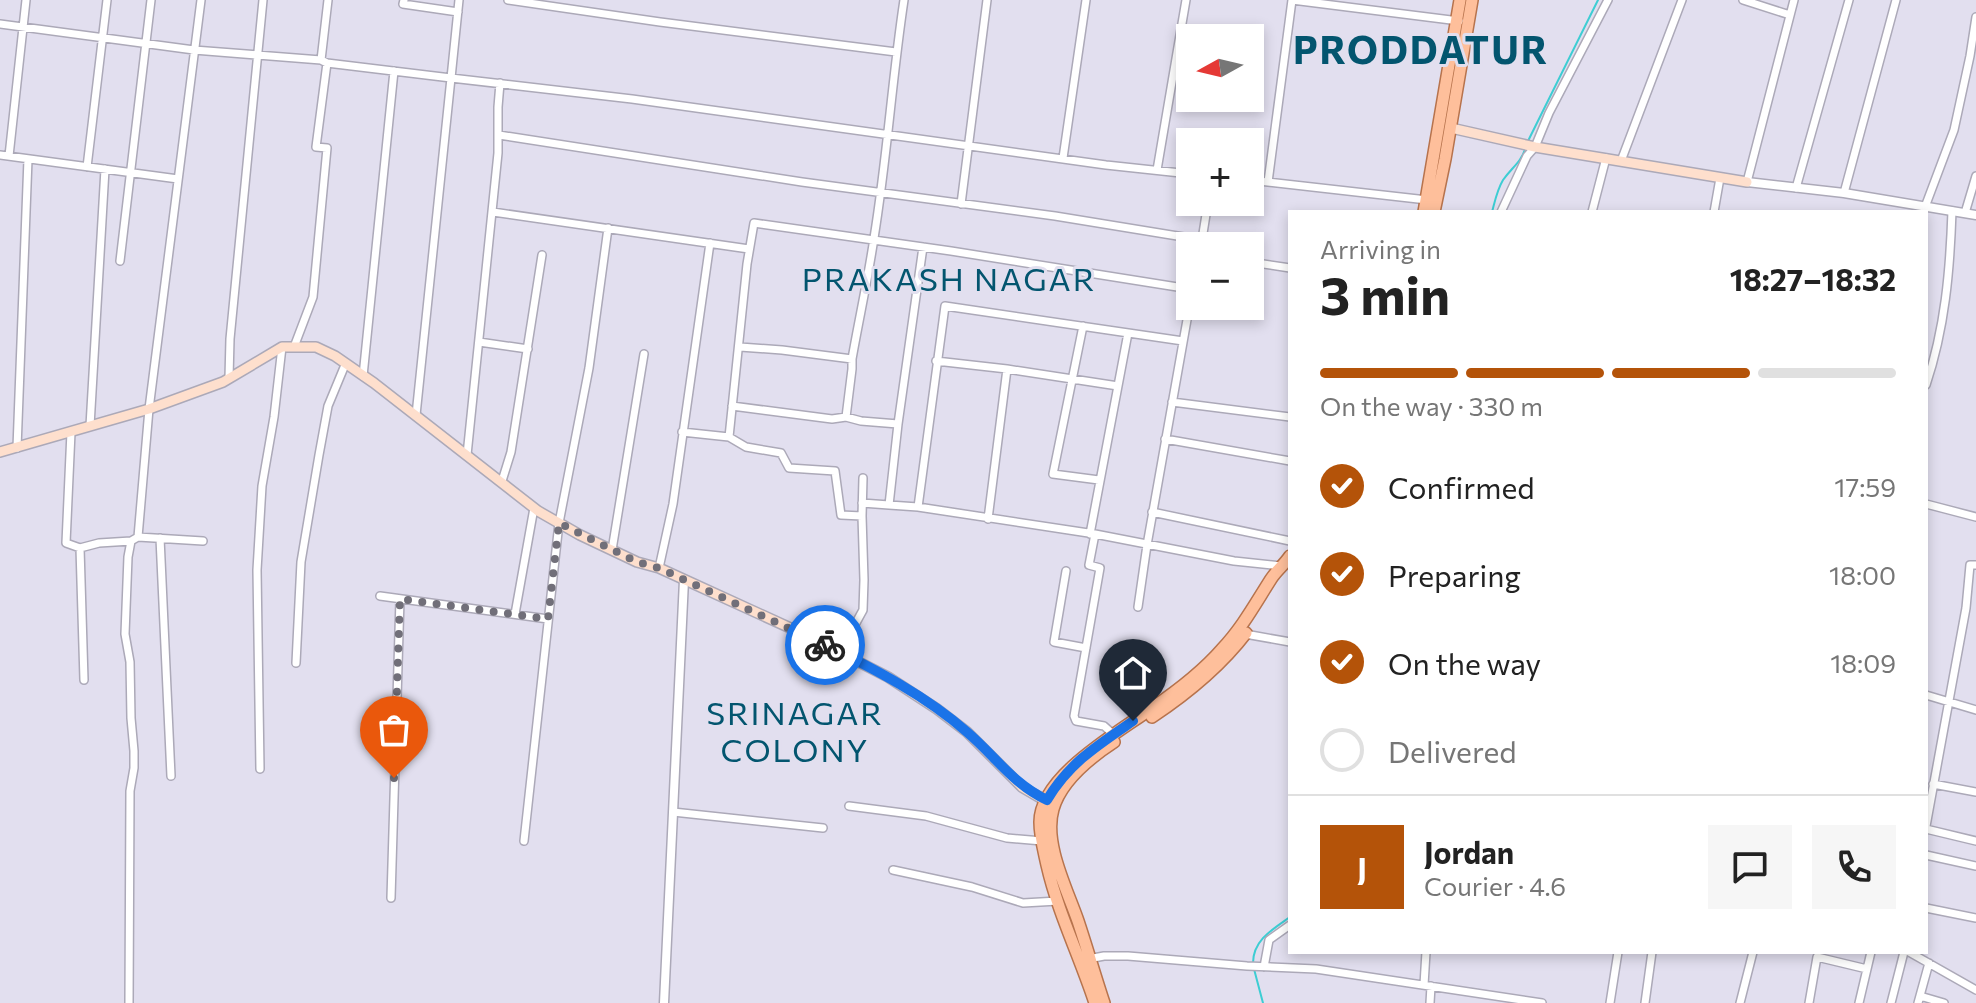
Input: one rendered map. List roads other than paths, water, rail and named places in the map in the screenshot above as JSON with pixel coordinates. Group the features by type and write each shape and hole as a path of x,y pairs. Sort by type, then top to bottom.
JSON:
{"main road":[{"path":"1430,206 1460,0"},
{"path":"1430,206 1451,128 1472,0"},
{"path":"1451,128 1535,147 1747,182"},
{"path":"0,452 149,409 229,378 282,347 316,347 335,356 416,415 534,508 637,562 659,568 888,677 967,732 1022,787 1050,803"},
{"path":"1095,1003 1084,960 1042,841 1041,813 1089,761 1192,688 1220,664 1245,634 1279,579 1281,566"},
{"path":"1104,1003 1058,901 1050,803 1061,780 1083,755 1181,686 1222,650 1246,622 1281,566"}],"street":[{"path":"26,0 4,155 178,179"},
{"path":"87,167 107,0"},
{"path":"120,261 151,0"},
{"path":"129,1003 130,791 134,751 130,662 125,634 128,557 134,539 201,0"},
{"path":"229,378 230,339 263,0"},
{"path":"294,347 313,297 327,148 316,147 328,0"},
{"path":"404,0 403,4 458,12"},
{"path":"416,415 459,0"},
{"path":"508,0 896,52"},
{"path":"846,417 852,359 881,193 904,0"},
{"path":"961,204 987,0"},
{"path":"1063,158 1086,0"},
{"path":"1157,170 1186,0"},
{"path":"1268,182 1292,0 1469,22"},
{"path":"1502,210 1608,0"},
{"path":"1621,161 1682,0"},
{"path":"1743,0 1790,15"},
{"path":"1794,0 1747,182 1844,193 1976,215"},
{"path":"1796,188 1849,0"},
{"path":"1844,193 1896,0"},
{"path":"1925,207 1954,130 1976,17"},
{"path":"0,24 194,50 500,83 1176,172"},
{"path":"363,376 394,71"},
{"path":"467,455 493,212 500,83"},
{"path":"499,135 787,180 1055,216 1176,238"},
{"path":"1593,210 1606,158"},
{"path":"17,448 28,159"},
{"path":"90,426 105,169"},
{"path":"1965,213 1976,176"},
{"path":"1714,210 1720,178"},
{"path":"1264,182 1430,206"},
{"path":"1886,210 1888,200"},
{"path":"1928,377 1944,314 1952,211"},
{"path":"493,212 749,249"},
{"path":"729,437 754,223 1176,287"},
{"path":"524,841 559,523 589,368 608,228"},
{"path":"659,568 673,504 710,243"},
{"path":"889,505 923,247"},
{"path":"502,481 511,452 542,255"},
{"path":"1264,264 1288,268"},
{"path":"918,507 945,306 1183,341"},
{"path":"1138,607 1187,320"},
{"path":"1083,326 1053,474 1099,480"},
{"path":"1113,734 1104,726 1075,720 1100,568 1089,565 1099,480 1128,333"},
{"path":"479,342 528,349"},
{"path":"260,769 257,570 262,486 282,347"},
{"path":"740,347 852,359"},
{"path":"612,550 644,354"},
{"path":"936,361 1118,386"},
{"path":"296,663 301,562 328,406 345,365"},
{"path":"988,519 1007,369"},
{"path":"1172,402 1288,417"},
{"path":"732,406 898,424"},
{"path":"71,432 66,543 80,548 134,539 203,541"},
{"path":"682,432 729,437 746,447 781,453 789,468 835,471 841,515 862,516"},
{"path":"1165,439 1288,461"},
{"path":"840,652 863,610 863,478"},
{"path":"862,503 918,507 1093,534 1234,561 1281,566"},
{"path":"1928,505 1976,517"},
{"path":"515,614 534,508"},
{"path":"1152,512 1288,541"},
{"path":"160,538 171,776"},
{"path":"80,548 84,680"},
{"path":"1928,815 1966,608 1970,565 1976,565"},
{"path":"1066,571 1054,642 1086,648"},
{"path":"664,1003 684,580"},
{"path":"380,596 548,619"},
{"path":"391,898 400,599"},
{"path":"1245,634 1288,642"},
{"path":"1928,696 1976,710"},
{"path":"1933,784 1976,792"},
{"path":"849,806 926,816 1007,838 1042,841"},
{"path":"673,812 823,828"},
{"path":"1928,829 1976,841"},
{"path":"1928,855 1976,866"},
{"path":"893,870 972,887 1023,903 1058,901"},
{"path":"1928,908 1976,918"},
{"path":"1257,966 1269,940 1288,926"},
{"path":"1426,954 1430,1003"},
{"path":"1610,1003 1618,954"},
{"path":"1645,1003 1652,954"},
{"path":"1740,1003 1752,954"},
{"path":"1859,1003 1871,954"},
{"path":"1891,1003 1906,954"},
{"path":"1911,954 1976,990"},
{"path":"1084,960 1104,956 1141,957 1316,969 1542,1003"},
{"path":"1809,1003 1817,957 1867,969"},
{"path":"1929,963 1919,999 1944,1003"}],"waterway":[{"path":"1528,141 1598,0"},
{"path":"1492,210 1501,184 1526,147"},
{"path":"1253,963 1260,942 1288,918"},
{"path":"1254,969 1263,1003"}],"district":[{"name":"PRODDATUR","path":"1421,51"},
{"name":"PRAKASH NAGAR","path":"949,280"},
{"name":"SRINAGAR COLONY","path":"795,732"}]}
